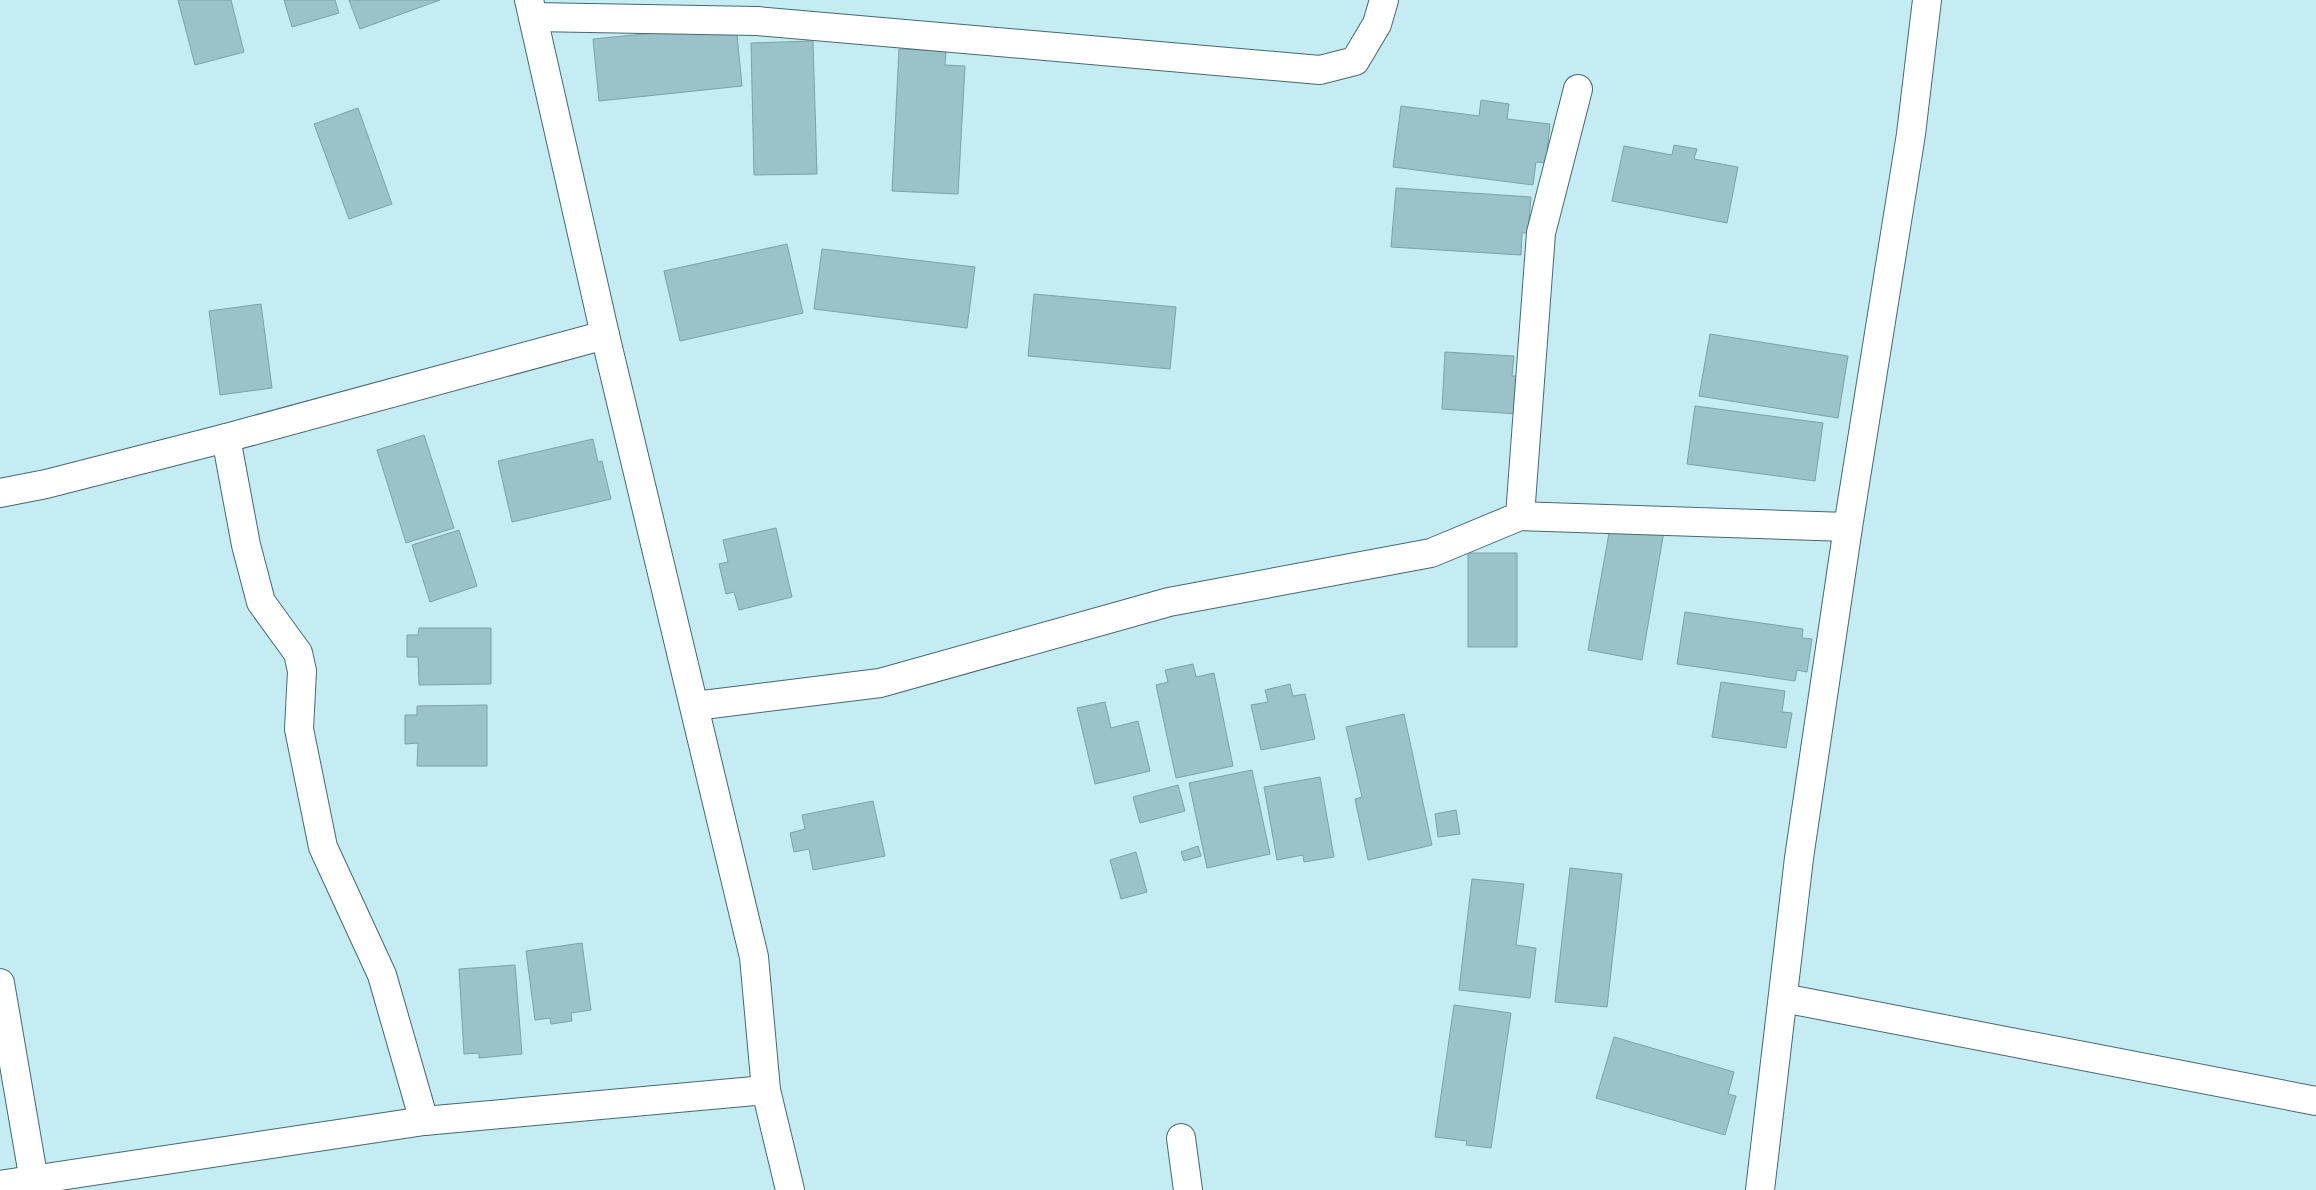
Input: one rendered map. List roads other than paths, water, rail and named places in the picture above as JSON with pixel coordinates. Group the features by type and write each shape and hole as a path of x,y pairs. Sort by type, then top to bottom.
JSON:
{"street":[{"path":"790,1190 766,1090 754,957 605,335 531,9 757,21 1320,70 1354,61 1377,24 1384,0"},
{"path":"1760,1190 1799,858 1848,527 1911,134 1927,0"},
{"path":"1520,516 1541,233 1578,89"},
{"path":"0,493 46,484 226,438 605,335"},
{"path":"226,438 246,545 261,602 298,653 302,670 299,729 323,847 382,976 424,1121"},
{"path":"694,706 880,683 1169,602 1431,553 1520,516 1848,527"},
{"path":"0,983 34,1181"},
{"path":"1783,998 2316,1102"},
{"path":"0,1185 424,1121 766,1090"},
{"path":"1180,1138 1188,1190"}]}
